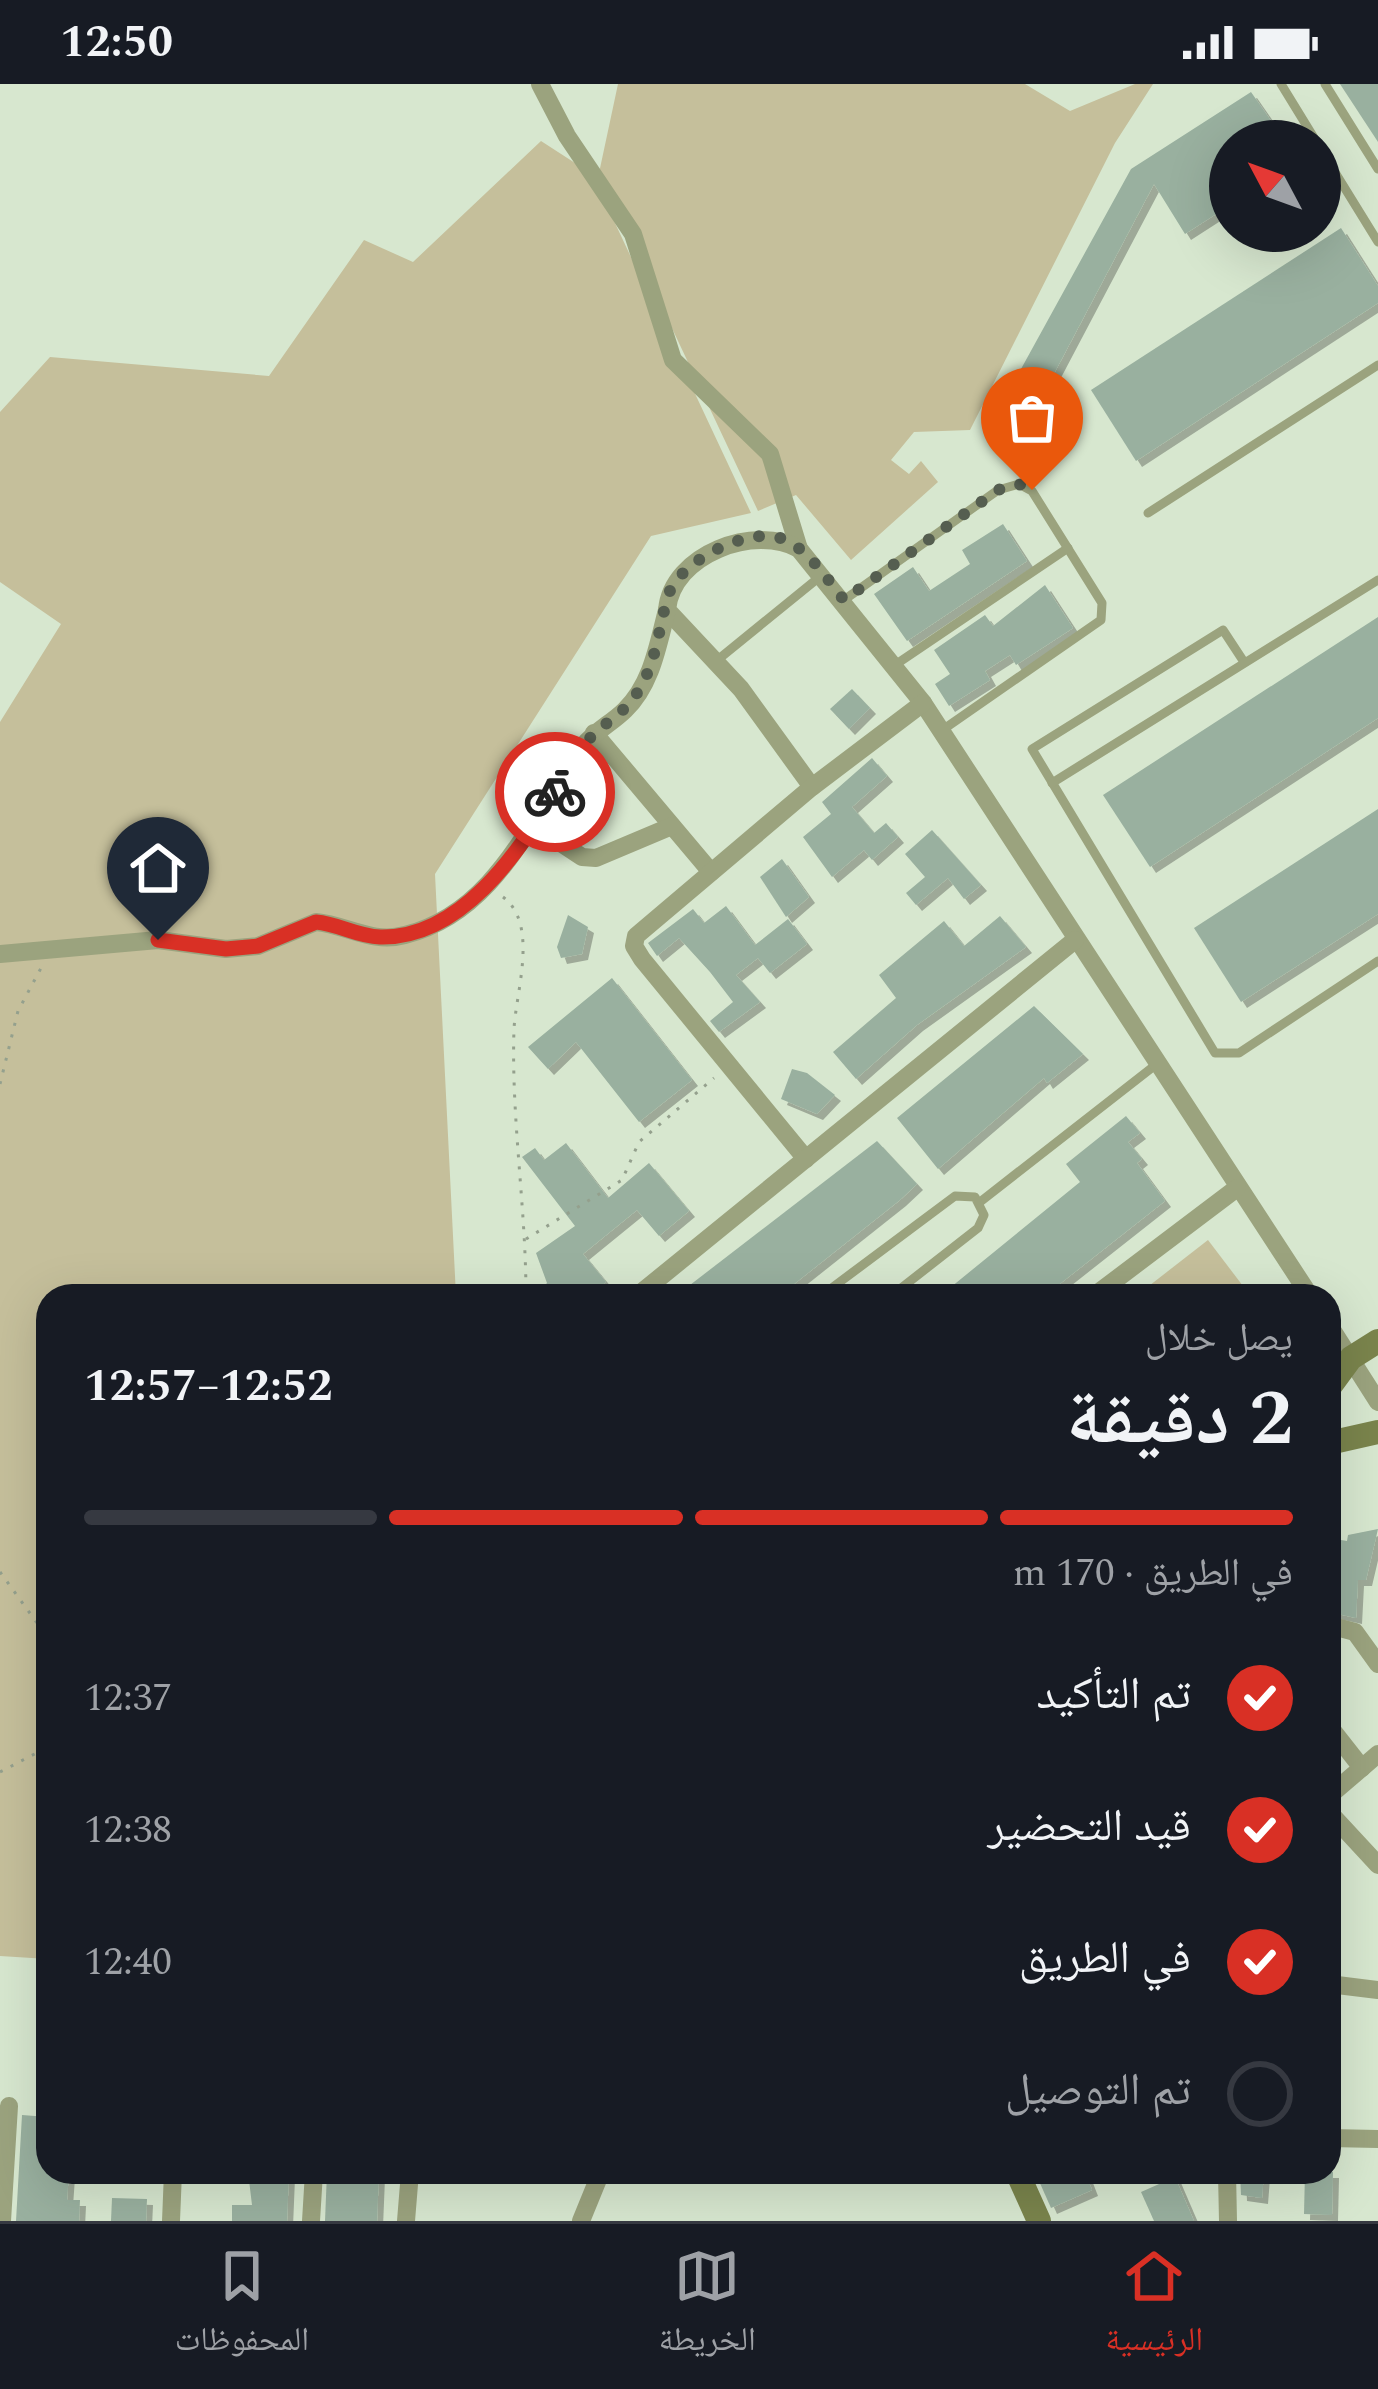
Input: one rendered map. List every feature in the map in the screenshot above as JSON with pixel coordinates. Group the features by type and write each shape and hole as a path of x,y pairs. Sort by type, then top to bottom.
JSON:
{"street":[{"path":"540,84 567,136 633,235 673,360 770,454 799,549"},
{"path":"0,954 116,948 158,940 226,949 258,946 316,922 353,934 405,935 463,906 535,826 594,733 635,697 652,668 679,577 747,538 778,537 799,549 823,574 923,703 1302,1284"},
{"path":"667,610 715,662 812,787"},
{"path":"806,1159 634,946 636,935 812,787 923,703"},
{"path":"594,733 711,872"},
{"path":"535,826 582,857 596,858 672,826"},
{"path":"652,1284 1076,940"},
{"path":"1110,1284 1237,1188"},
{"path":"1341,1372 1351,1358 1378,1341"},
{"path":"1341,1343 1378,1402"},
{"path":"1341,1440 1378,1432"},
{"path":"1341,1628 1354,1632 1378,1664"},
{"path":"1341,1741 1362,1768"},
{"path":"1341,1786 1378,1754"},
{"path":"1341,1825 1378,1865"},
{"path":"1341,1985 1378,1990"},
{"path":"2,2221 9,2106"},
{"path":"1341,2138 1378,2139"},
{"path":"171,2221 173,2184"},
{"path":"311,2221 313,2184"},
{"path":"406,2221 409,2184"},
{"path":"581,2221 596,2184"},
{"path":"1022,2184 1039,2221"},
{"path":"1227,2184 1228,2221"}],"lane":[{"path":"1281,84 1303,120"},
{"path":"1324,84 1378,169"},
{"path":"1341,182 1378,242"},
{"path":"1148,514 1378,365"},
{"path":"844,600 998,490 1019,484 1032,490 1102,603 1101,620 941,731"},
{"path":"895,665 1068,548"},
{"path":"715,662 823,574"},
{"path":"1052,783 1378,580"},
{"path":"1244,662 1223,630 1032,749 1215,1053 1239,1053 1378,961"},
{"path":"980,1202 1158,1063"},
{"path":"837,1284 955,1196 969,1194 980,1202 984,1215 978,1228 906,1284"}],"path":[{"path":"485,884 515,908 522,933 514,1035 526,1284"},
{"path":"0,1084 18,1011 57,948"},
{"path":"526,1239 622,1180 649,1131 729,1066"},
{"path":"0,1572 36,1622"},
{"path":"0,1772 36,1753"}],"shaded area":[{"path":"618,84 1025,84 1070,111 1135,84 1153,84 1115,143 970,430 914,432 891,460 909,474 921,461 938,482 851,560 796,495 758,511 599,173"},
{"path":"541,141 592,174 751,513 651,536 435,874 455,1284 36,1284 36,1958 0,1956 0,722 61,624 0,582 0,412 50,357 269,376 364,240 413,262"},
{"path":"1208,1240 1241,1284 1151,1284"}],"building":[{"path":"1340,84 1378,84 1378,142"},
{"path":"1251,92 1270,120 1209,120 1209,219 1185,234 1154,184 1048,385 1021,369 1131,169"},
{"path":"1341,228 1378,286 1378,303 1136,461 1091,390 1304,252 1341,252"},
{"path":"1003,524 1027,561 907,641 874,594 913,567 929,591 970,564 962,550"},
{"path":"1045,585 1073,628 1016,665 1010,655 985,671 990,680 949,706 935,684 950,674 934,650 985,615 993,626"},
{"path":"1378,617 1378,718 1150,867 1103,795"},
{"path":"852,689 870,708 849,729 830,709"},
{"path":"872,758 887,776 852,807 874,833 886,823 898,837 872,860 864,850 832,877 803,837 831,814 822,802"},
{"path":"1378,809 1378,914 1241,1002 1194,928"},
{"path":"932,830 981,885 964,899 948,878 916,905 906,893 925,877 905,854"},
{"path":"782,859 809,897 786,917 760,877"},
{"path":"726,906 755,945 788,919 807,944 770,973 758,958 736,975 760,1002 719,1032 710,1021 733,1002 710,972 679,938 657,956 648,943 693,909 704,923"},
{"path":"568,915 588,927 582,954 561,958 557,947"},
{"path":"1000,916 1026,947 917,1025 856,1079 833,1052 896,998 879,975 944,921 964,946"},
{"path":"612,978 692,1080 639,1122 576,1042 548,1069 528,1047"},
{"path":"1034,1006 1083,1054 1047,1083 1044,1078 938,1169 897,1118"},
{"path":"792,1069 807,1073 835,1095 817,1114 781,1099"},
{"path":"1126,1116 1140,1133 1128,1142 1142,1159 1137,1163 1165,1201 1060,1284 955,1284 1080,1182 1066,1164"},
{"path":"877,1141 917,1184 794,1284 691,1284"},
{"path":"566,1143 608,1198 649,1163 689,1211 659,1236 637,1210 583,1254 604,1284 546,1284 536,1253 575,1226 522,1157 535,1148 544,1160"},
{"path":"1378,1529 1366,1580 1358,1580 1356,1618 1341,1615 1341,1540 1347,1541 1348,1535"},
{"path":"22,2115 36,2116 36,2184 68,2184 67,2200 80,2200 79,2221 16,2221"},
{"path":"249,2184 289,2184 287,2221 232,2221 232,2205 252,2205"},
{"path":"327,2184 379,2184 377,2221 325,2221"},
{"path":"1040,2184 1090,2184 1092,2190 1051,2208"},
{"path":"1159,2184 1178,2184 1194,2221 1154,2221 1141,2192"},
{"path":"1241,2184 1263,2184 1262,2198 1241,2195"},
{"path":"1305,2184 1333,2184 1332,2215 1304,2214"},
{"path":"112,2198 147,2199 146,2221 111,2221"}],"way so far":[{"path":"555,792 581,748 635,697 652,668 668,595 679,577 710,555 747,538 778,537 799,549 844,600 998,490 1019,484 1032,490"}],"route":[{"path":"158,940 226,949 258,946 316,922 353,934 405,935 463,906 517,853 555,792"}]}
